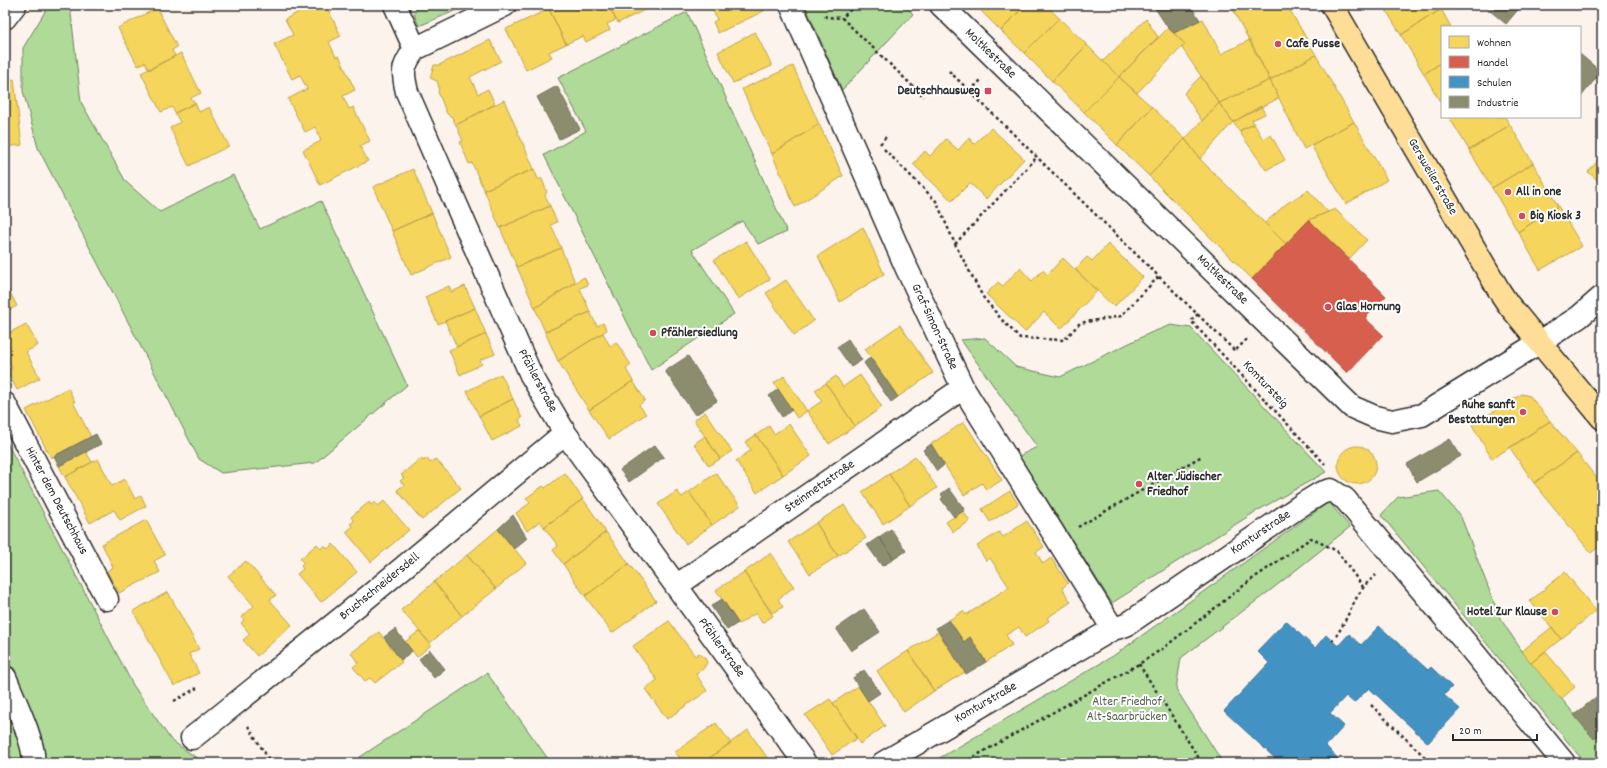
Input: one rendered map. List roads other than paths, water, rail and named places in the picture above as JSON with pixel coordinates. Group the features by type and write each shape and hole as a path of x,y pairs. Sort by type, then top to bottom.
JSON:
{"main road":[{"name":"Gersweilerstraße","path":"1332,5 1500,292 1508,304 1602,418"}],"street":[{"path":"5,18 15,5"},
{"path":"395,5 415,49 505,5"},
{"name":"Graf-Simon-Straße","path":"791,5 907,269 963,388 1113,629"},
{"name":"Moltkestraße","path":"941,5 1352,407 1375,417 1392,420 1422,415 1579,317 1602,297"},
{"name":"Pfählerstraße","path":"415,49 407,60 403,76 407,92 531,375 566,432 804,762"},
{"name":"Steinmetzstraße","path":"676,586 963,388"},
{"name":"Hinter dem Deutschhaus","path":"5,404 107,599"},
{"name":"Bruchschneidersdell","path":"192,738 369,596 566,432"},
{"name":"Komturstraße","path":"883,763 1113,629 1126,625 1303,504 1321,493 1331,490 1345,499 1564,763"},
{"path":"5,677 29,740 34,759 33,763"}],"place":[{"name":"Cafe Pusse","path":"1278,44"},
{"name":"Deutschhausweg","path":"988,91"},
{"name":"All in one","path":"1508,192"},
{"name":"Big Kiosk 3","path":"1522,216"},
{"name":"Glas Hornung","path":"1328,307"},
{"name":"Pfählersiedlung","path":"653,333"},
{"name":"Ruhe sanft Bestattungen","path":"1523,412"},
{"name":"Alter Jüdischer Friedhof","path":"1139,484"},
{"name":"Hotel Zur Klause","path":"1555,612"}],"park label":[{"name":"Alter Friedhof Alt-Saarbrücken","path":"1127,710"}]}
